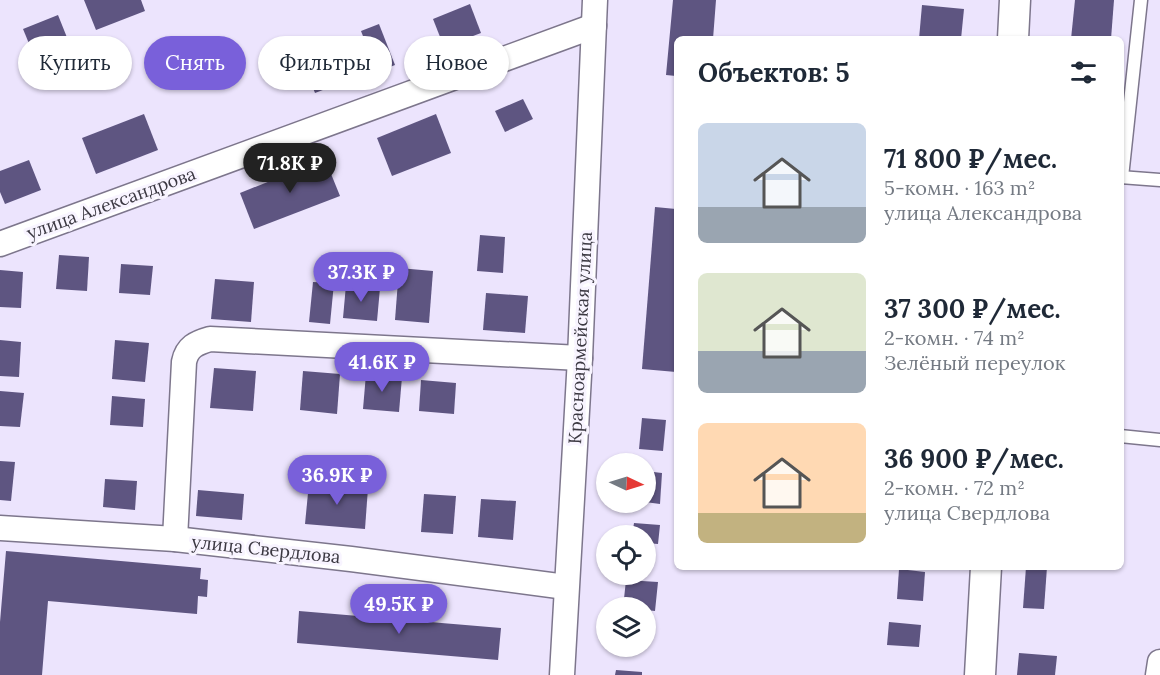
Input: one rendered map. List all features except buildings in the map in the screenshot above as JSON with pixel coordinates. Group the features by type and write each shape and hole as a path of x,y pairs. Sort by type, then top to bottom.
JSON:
{"street":[{"name":"Красноармейская улица","path":"562,675 580,358 595,0"},
{"path":"1013,36 1015,0"},
{"name":"улица Александрова","path":"0,244 594,26"},
{"path":"175,539 184,362 186,353 191,347 210,339 580,358"},
{"name":"улица Свердлова","path":"0,528 175,539 566,587"},
{"path":"980,675 986,570"},
{"path":"1158,675 1160,662"}],"lane":[{"path":"1124,150 1141,0"},
{"path":"1124,177 1160,180"},
{"path":"1124,436 1160,440"}]}
